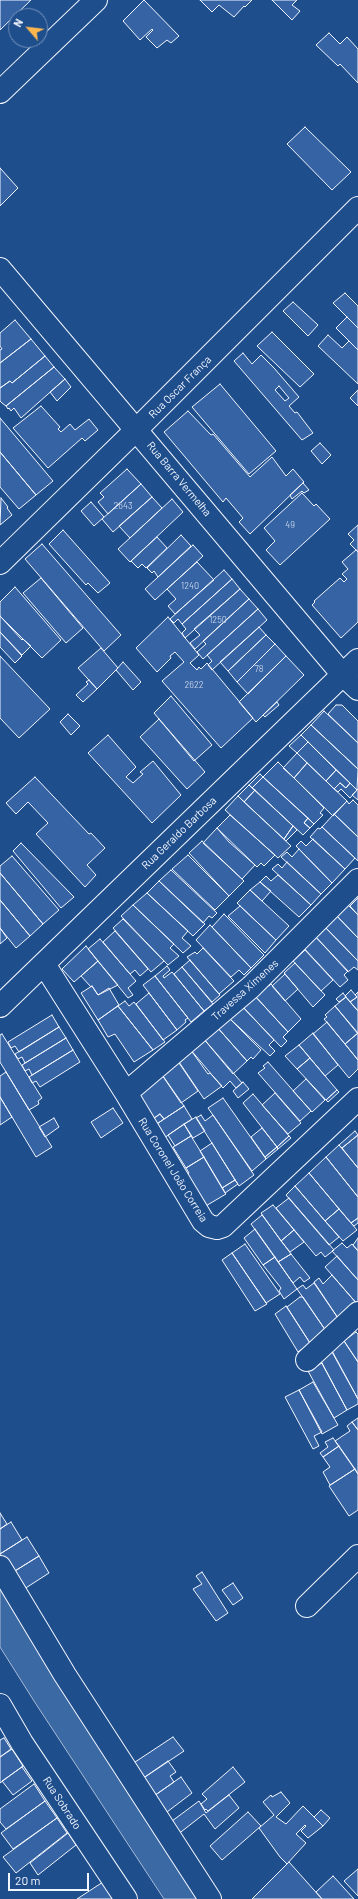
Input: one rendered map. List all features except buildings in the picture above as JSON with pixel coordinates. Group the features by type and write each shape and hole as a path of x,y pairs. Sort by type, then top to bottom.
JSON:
{"street":[{"path":"0,92 96,0"},
{"name":"Rua Oscar França","path":"0,563 137,429 358,208"},
{"name":"Rua Barra Vermelha","path":"0,269 137,429 353,674"},
{"name":"Rua Geraldo Barbosa","path":"0,1006 353,674"},
{"name":"Travessa Ximenes","path":"126,1093 251,987 358,880"},
{"name":"Rua Coronel João Correia","path":"44,964 126,1093 202,1221 209,1226 217,1228 223,1226 358,1099"},
{"path":"307,1360 358,1313"},
{"path":"307,1606 358,1556"},
{"path":"0,1567 65,1676 210,1899"},
{"name":"Rua Sobrado","path":"0,1705 22,1743 126,1899"}],"water":[{"path":"0,1585 197,1899 164,1899 0,1647"}]}
